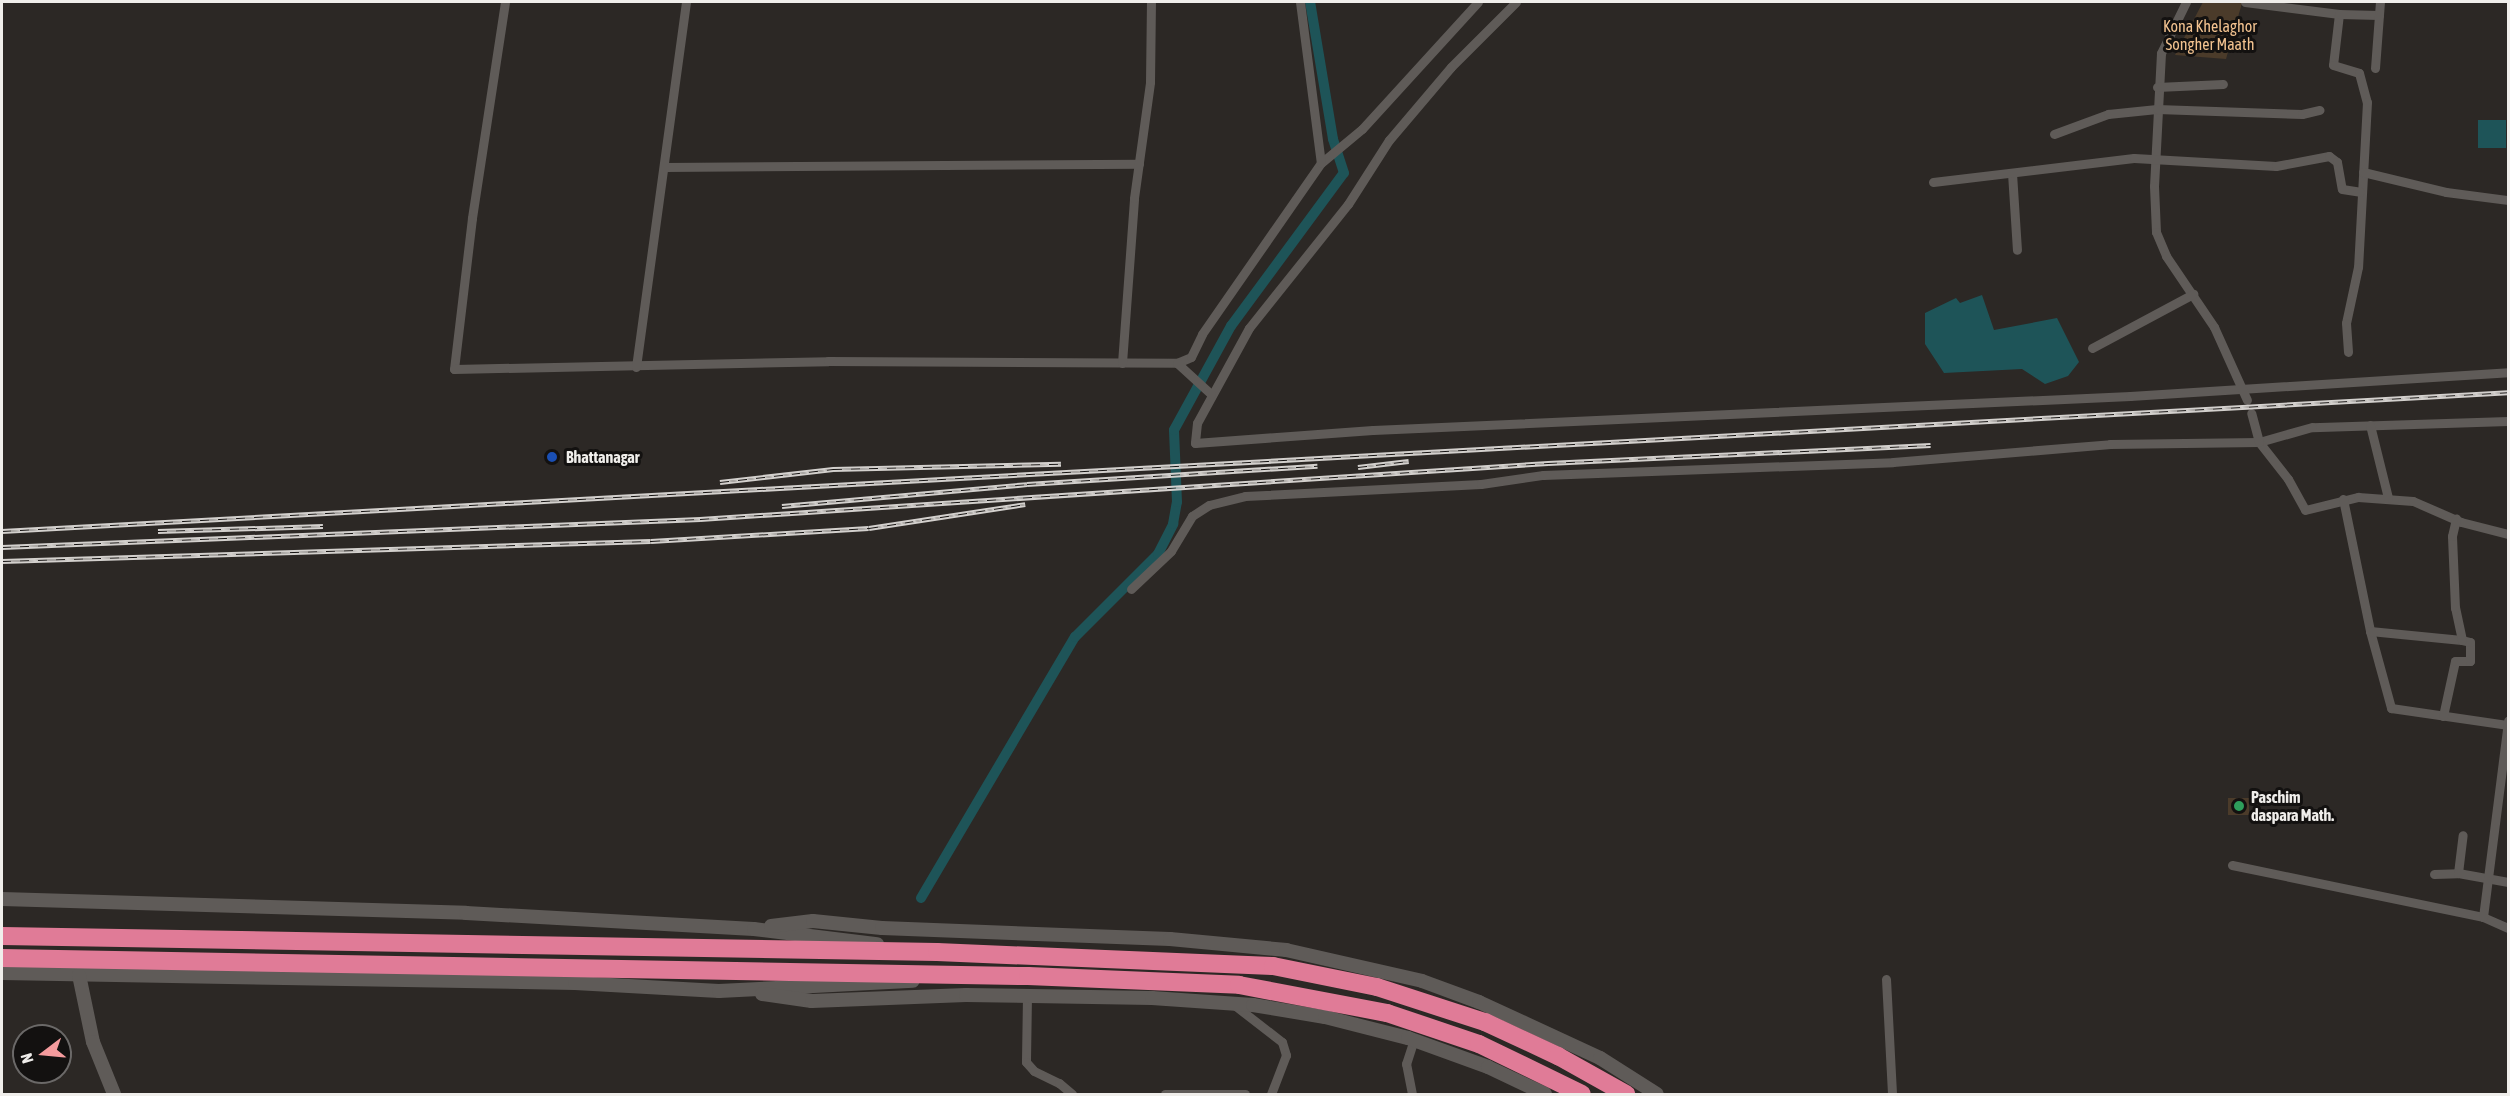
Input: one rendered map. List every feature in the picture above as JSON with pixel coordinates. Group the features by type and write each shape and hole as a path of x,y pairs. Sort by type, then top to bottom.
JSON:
{"highway":[{"path":"2,936 937,952 1175,959 1273,966 1346,980 1485,1022 1558,1056 1626,1095"},
{"path":"2,958 1175,980 1309,995 1388,1013 1479,1044 1582,1095"}],"street":[{"path":"505,2 472,218 454,369 636,367 828,361 1177,363 1191,357 1202,334 1321,163 1346,144 1478,2"},
{"path":"636,367 686,2"},
{"path":"1122,363 1139,164 1150,82 1151,2"},
{"path":"1300,2 1321,163"},
{"path":"1516,2 1451,67 1389,140 1348,204 1250,328 1211,394 1197,423 1195,443 1373,430 1662,420 2244,389 2508,372"},
{"path":"2186,2 2161,53 2157,87 2156,232 2166,256 2214,327 2247,400"},
{"path":"2245,2 2339,14 2379,15"},
{"path":"2375,68 2380,2"},
{"path":"2339,14 2333,65 2359,73 2367,102 2360,192 2358,267 2346,322 2349,352"},
{"path":"2157,87 2223,84"},
{"path":"2054,135 2108,114 2157,109 2302,114 2320,110"},
{"path":"1933,182 2156,159 2276,166 2329,156 2337,162 2342,189 2360,192"},
{"path":"664,167 1139,164"},
{"path":"2363,172 2446,192 2508,200"},
{"path":"2012,173 2017,250"},
{"path":"2092,348 2193,294"},
{"path":"1177,363 1211,394"},
{"path":"2251,413 2259,442 2288,479 2305,510 2343,499 2388,498 2413,501 2456,518 2508,534"},
{"path":"1131,589 1171,551 1192,516 1209,505 1245,496 1481,484 1543,476 1893,462 2110,444 2259,442 2312,427 2508,421"},
{"path":"2370,425 2388,498"},
{"path":"2343,499 2370,631 2391,708 2507,722 2505,764 2483,917"},
{"path":"2456,518 2452,559 2455,608 2462,640"},
{"path":"2370,631 2470,642 2470,661 2455,661 2443,716"},
{"path":"2458,873 2463,836"},
{"path":"2232,865 2483,917 2508,928"},
{"path":"2434,874 2458,873 2508,882"},
{"path":"2,899 466,913 754,929 937,952"},
{"path":"754,929 813,921 863,927 1170,939 1286,950 1422,981 1479,1002 1600,1058 1657,1095"},
{"path":"2,973 406,979 742,990 977,976"},
{"path":"80,975 93,1042 114,1095"},
{"path":"1886,980 1892,1095"},
{"path":"742,990 796,1001 1026,996 1231,1002 1325,1017 1414,1040 1488,1067 1545,1095"},
{"path":"1026,996 1026,1062 1034,1071 1059,1083 1072,1095"},
{"path":"1231,1002 1282,1042 1286,1055 1271,1095"},
{"path":"1412,1095 1406,1064 1414,1040"},
{"path":"1165,1095 1245,1095"}],"green space":[{"name":"Kona Khelaghor Songher Maath","path":"2203,2 2242,3 2226,59 2175,55"},
{"name":"Paschim daspara Math.","path":"2228,798 2249,798 2249,815 2228,815"}],"water":[{"path":"2478,120 2506,120 2506,148 2478,148"},
{"path":"1982,295 1994,330 2057,318 2079,362 2068,376 2045,384 2022,369 1944,373 1925,344 1925,313 1956,298 1960,303"}],"waterway":[{"path":"921,898 1075,637 1158,554 1173,524 1177,502 1174,430 1231,326 1344,173 1333,139 1310,2"}],"railway":[{"path":"2,531 2508,392"},
{"path":"2,547 700,519 1548,463 1931,445"},
{"path":"1358,467 1409,461"},
{"path":"720,482 833,469 1061,464"},
{"path":"782,506 1027,484 1317,466"},
{"path":"2,561 651,541 869,528 1025,504"},
{"path":"158,531 323,526"}],"place":[{"name":"Bhattanagar","path":"552,457"},
{"name":"Paschim daspara Math.","path":"2239,806"}]}
